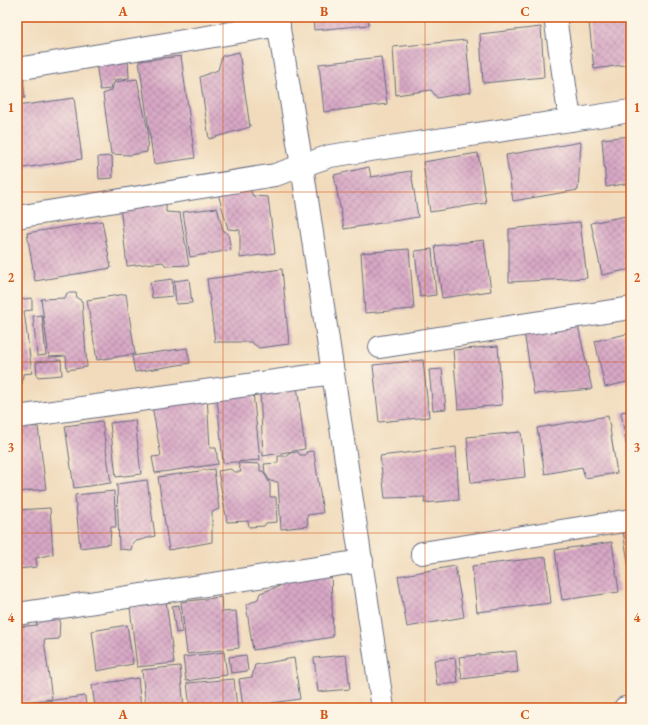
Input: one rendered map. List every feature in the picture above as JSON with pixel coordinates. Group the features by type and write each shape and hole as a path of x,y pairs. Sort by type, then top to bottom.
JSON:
{"street":[{"path":"555,17 570,120"},
{"path":"17,69 278,21 302,166 383,708"},
{"path":"17,217 275,175 330,156 631,111"},
{"path":"380,346 631,308"},
{"path":"17,417 333,373"},
{"path":"422,553 631,520"},
{"path":"17,614 362,560"},
{"path":"625,708 631,707"}],"building":[{"path":"313,17 368,17 369,25 314,30"},
{"path":"631,18 631,64 594,69 589,22"},
{"path":"541,27 544,77 483,83 480,34"},
{"path":"466,40 471,92 437,98 431,90 396,95 393,47"},
{"path":"239,52 250,127 209,139 200,77 218,70 222,56"},
{"path":"181,56 195,158 154,164 139,61"},
{"path":"381,57 387,104 324,112 319,64"},
{"path":"128,58 129,78 112,80 110,89 100,90 96,63"},
{"path":"23,77 25,98 17,99 17,78"},
{"path":"137,79 148,131 147,152 130,155 111,154 103,94 112,90 114,82"},
{"path":"74,98 82,159 17,169 17,106"},
{"path":"631,136 631,183 606,187 602,139"},
{"path":"581,142 578,190 513,201 506,155"},
{"path":"478,153 486,203 430,212 423,162"},
{"path":"112,156 113,178 99,179 98,157"},
{"path":"369,167 371,177 411,171 418,217 344,229 334,175"},
{"path":"249,187 253,196 268,197 275,253 240,258 240,230 228,229 217,190"},
{"path":"166,200 166,212 180,213 189,265 166,266 163,262 127,266 120,206"},
{"path":"217,208 223,230 228,234 231,250 190,257 183,212"},
{"path":"631,215 631,269 602,275 591,223"},
{"path":"102,221 111,268 35,281 27,233"},
{"path":"580,222 587,278 509,282 509,229"},
{"path":"484,240 491,291 442,298 435,246"},
{"path":"409,249 414,309 365,313 361,253"},
{"path":"432,249 436,295 420,297 415,251"},
{"path":"282,269 289,344 259,348 251,342 215,342 207,279"},
{"path":"172,279 173,296 152,298 150,282"},
{"path":"189,279 192,303 176,304 174,281"},
{"path":"67,293 76,293 77,298 82,301 87,367 67,370 66,356 49,357 41,299 65,298"},
{"path":"126,294 135,354 97,360 87,300"},
{"path":"32,298 32,310 24,311 32,373 23,374 22,384 17,384 17,300"},
{"path":"42,315 46,355 37,356 33,316"},
{"path":"577,321 592,389 534,394 524,332"},
{"path":"631,333 631,381 605,387 595,341"},
{"path":"498,346 502,405 458,409 453,350"},
{"path":"187,348 190,363 135,372 132,356"},
{"path":"61,360 62,375 37,377 36,362"},
{"path":"423,360 429,417 379,422 373,365"},
{"path":"442,369 446,409 433,410 429,370"},
{"path":"297,385 305,449 263,456 260,390"},
{"path":"253,392 260,460 223,463 217,397"},
{"path":"207,396 210,448 216,448 218,464 155,473 152,457 161,456 152,406"},
{"path":"631,410 631,462 629,462 621,412"},
{"path":"608,416 617,473 585,478 582,467 545,474 537,428"},
{"path":"135,420 141,474 116,477 110,423"},
{"path":"102,421 111,483 74,488 65,426"},
{"path":"17,426 38,427 46,489 17,492"},
{"path":"521,432 525,477 471,483 467,437"},
{"path":"456,447 459,500 424,503 425,497 385,498 380,456"},
{"path":"312,451 314,453 323,513 307,515 308,526 281,529 278,482 270,481 265,473 264,464 278,463 278,456 288,456 288,453 298,452 300,455 306,455 306,452"},
{"path":"238,463 260,464 260,471 263,471 270,484 270,497 276,497 277,522 266,523 264,526 249,527 248,521 227,522 218,471 230,469 235,472 241,472"},
{"path":"214,469 219,509 212,512 212,542 169,550 158,477"},
{"path":"147,480 155,536 133,542 131,550 119,549 117,484"},
{"path":"114,491 116,527 111,527 110,544 80,548 75,495"},
{"path":"50,508 53,554 36,558 37,567 18,569 17,510"},
{"path":"631,530 631,575 630,575 623,531"},
{"path":"612,542 619,592 562,600 555,550"},
{"path":"546,557 551,603 477,612 472,566"},
{"path":"455,566 464,617 407,627 398,576"},
{"path":"331,571 333,637 253,650 246,605 258,599 260,593 280,586 281,577"},
{"path":"221,597 222,612 236,611 239,648 187,654 181,602"},
{"path":"166,601 174,663 137,667 130,607"},
{"path":"179,605 182,632 176,633 172,606"},
{"path":"35,615 60,618 59,639 44,640 52,699 17,703 17,627 37,625"},
{"path":"127,625 133,664 97,671 92,631"},
{"path":"516,651 518,672 462,679 459,657"},
{"path":"224,652 227,675 186,681 183,657"},
{"path":"246,655 248,671 231,673 229,657"},
{"path":"346,655 350,689 318,692 314,658"},
{"path":"294,658 300,699 243,707 239,679 252,677 255,665"},
{"path":"455,658 458,683 437,685 434,660"},
{"path":"180,666 184,708 146,708 142,670"},
{"path":"138,678 141,708 95,708 92,685"},
{"path":"234,679 237,708 190,708 187,683"},
{"path":"85,696 86,708 17,708 17,705"}]}
